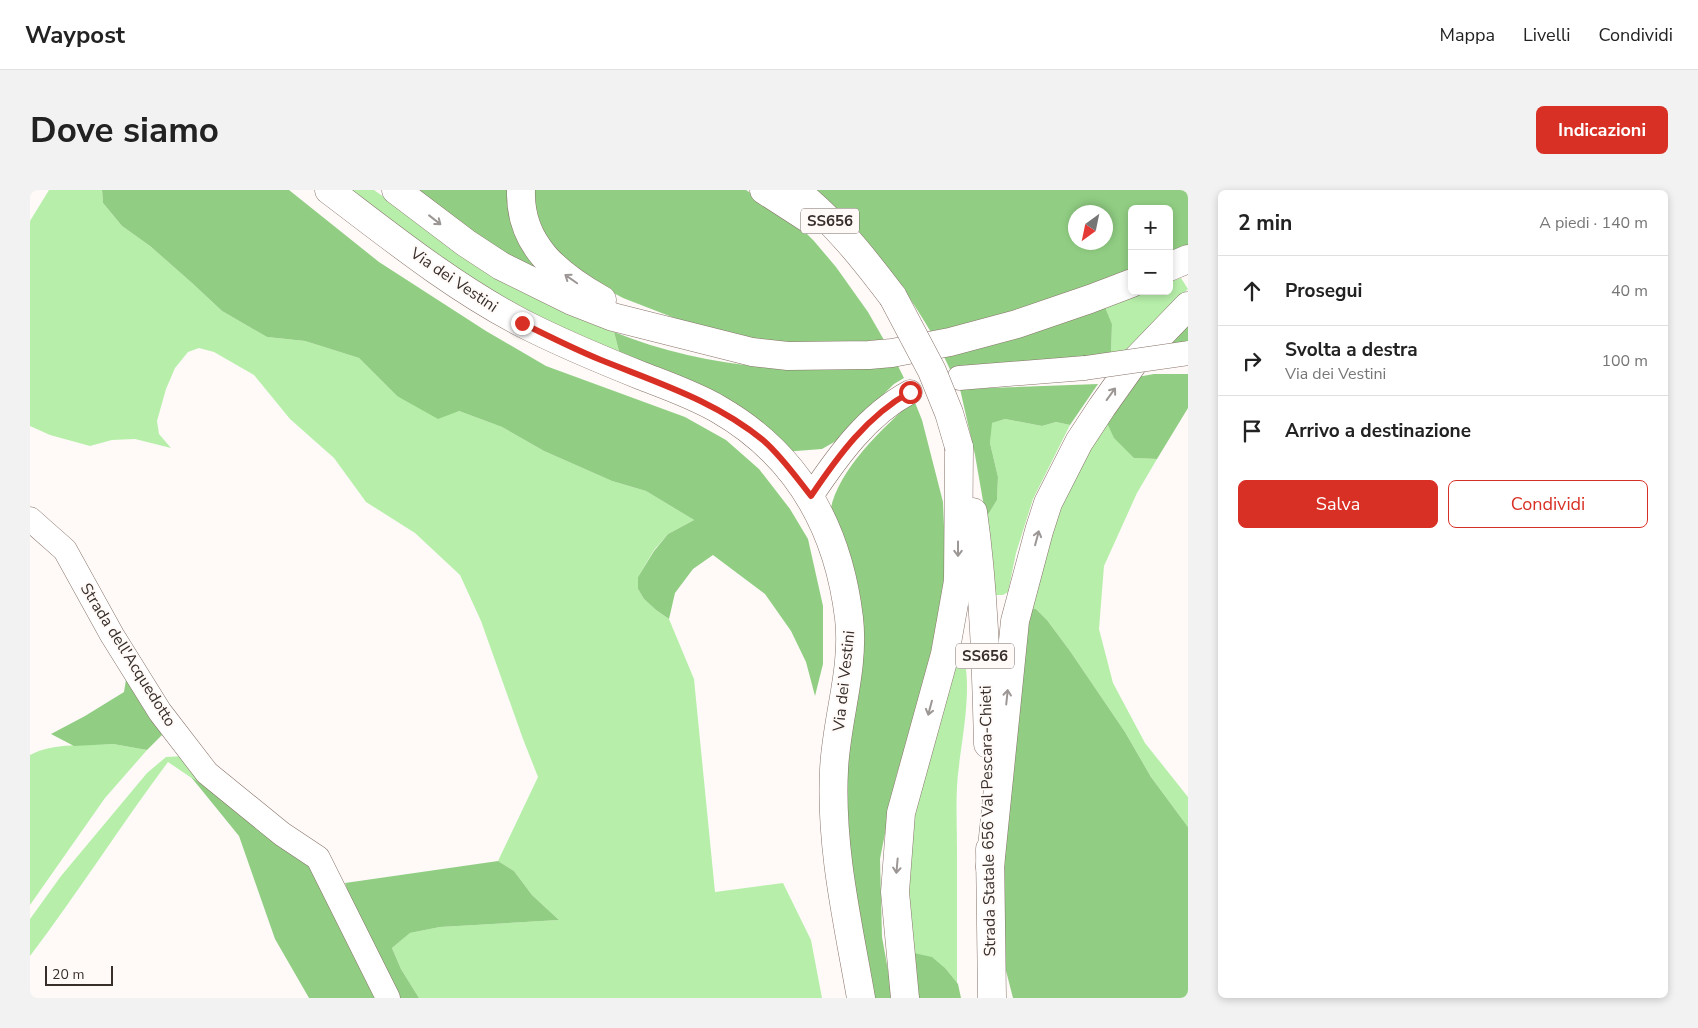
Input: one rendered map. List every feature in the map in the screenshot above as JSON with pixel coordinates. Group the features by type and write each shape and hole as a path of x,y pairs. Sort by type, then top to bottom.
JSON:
{"main road":[{"name":"Via dei Vestini","path":"328,190 476,298 565,344 716,408 765,442 784,461 811,496 833,544 844,584 850,621 847,674 834,767 833,807 838,858 861,998"},
{"path":"396,190 466,243 501,266 572,302 613,317 752,352 788,356 884,354 950,342 1017,324 1128,285"},
{"path":"521,190 522,211 528,235 545,257 559,271 593,295 659,329"},
{"path":"764,190 862,255"},
{"name":"Strada Statale 656 Val Pescara-Chieti","path":"795,190 837,227 862,255 893,297 932,370 959,447 970,493 977,541 984,622 992,998"},
{"path":"1173,266 1188,259"},
{"path":"990,867 1015,621 1048,503 1079,442 1102,407 1134,362 1188,306"},
{"path":"905,998 894,892 902,813 945,654 958,581 959,447"},
{"path":"990,940 1004,998"}],"street":[{"path":"959,378 1086,368 1188,353"},
{"path":"811,496 835,461 858,434 892,402 910,392"},
{"name":"Strada dell'Acquedotto","path":"30,519 65,550 112,635 160,712 207,772 282,834 318,858 388,998"}],"green space":[{"path":"49,190 102,190 103,203 122,226 150,246 222,311 267,337 305,341 359,358 397,396 459,411 502,427 544,451 612,481 646,491 694,520 668,534 654,550 638,577 638,589 644,599 669,619 694,679 715,892 783,883 811,940 822,998 419,998 401,969 392,948 410,933 440,927 559,920 532,895 514,871 498,861 538,777 481,621 460,575 415,533 366,502 334,458 290,419 254,375 214,352 199,348 188,352 175,368 166,389 157,421 159,434 171,448 135,439 112,440 90,446 50,435 30,426 30,221"},
{"path":"102,190 289,190 379,262 486,331 546,366 685,417 726,440 759,469 790,509 808,539 823,606 823,664 815,696 806,662 791,631 765,594 713,555 693,569 675,593 669,619 644,599 638,589 638,577 654,551 668,534 694,520 646,491 612,481 544,451 502,427 459,411 438,419 397,396 359,358 305,341 267,337 222,311 150,246 122,226 103,203"},
{"path":"344,190 374,190 487,270 559,310 614,332 620,355 503,304"},
{"path":"408,190 512,190 549,270 534,276"},
{"path":"533,190 746,190 796,223 814,241 836,267 868,312 884,340 837,345 783,344 737,336 690,324 623,298 571,270 532,221"},
{"path":"815,190 1188,190 1188,246 1173,252 1173,205 1128,205 1128,270 1050,302 932,334 894,276 849,222"},
{"path":"1181,278 1188,289 1172,304 1133,349 1111,354 1112,324 1105,307 1135,295 1173,295 1173,281"},
{"path":"1105,307 1112,324 1111,354 953,376 940,348"},
{"path":"1188,315 1188,342 1158,347"},
{"path":"614,332 641,342 698,357 755,366 785,369 844,369 897,364 904,378 894,384 836,441 822,449 783,452 620,355"},
{"path":"1154,374 1188,374 1188,408 1157,459 1134,458 1114,438 1108,425 1107,409 1126,379"},
{"path":"1098,384 1070,425 1056,422 1042,426 1005,419 992,423 990,443 998,477 997,500 986,518 975,455 960,389"},
{"path":"914,400 922,420 943,502 945,551 942,624 896,777 880,859 882,937 893,998 868,998 845,849 849,728 830,513 834,497 851,466 875,437"},
{"path":"1107,409 1134,458 1157,459 1137,493 1104,566 1099,629 1113,683 1145,743 1188,797 1188,827 1151,777 1125,732 1070,651 1047,620 1036,609 1027,608 1052,506"},
{"path":"1005,419 1042,426 1056,422 1070,425 1033,499 1016,553 1008,592 1003,595 992,595 986,518 997,500 998,477 990,443 991,423"},
{"path":"1027,608 1036,609 1047,620 1070,651 1125,732 1151,777 1188,827 1188,998 1013,998 995,928"},
{"path":"958,646 963,657 967,687 957,797 957,983 946,969 909,952 902,877 916,792"},
{"path":"127,673 165,732 147,750 113,744 74,746 51,734 124,692"},
{"path":"113,744 147,750 105,798 30,905 30,755 49,748"},
{"path":"184,756 239,810 168,762 30,956 30,919 61,876 147,773 166,757"},
{"path":"191,777 239,810 308,863 379,998 309,998 275,939 239,836"},
{"path":"498,861 514,871 532,895 559,920 440,927 410,933 392,948 401,969 419,998 397,998 364,937 345,883"},
{"path":"909,952 932,957 946,969 958,984 961,998 914,998"}],"route":[{"path":"522,323 599,359 682,392 716,408 765,442 784,461 811,496 835,461 858,434 892,402 910,392"}]}
